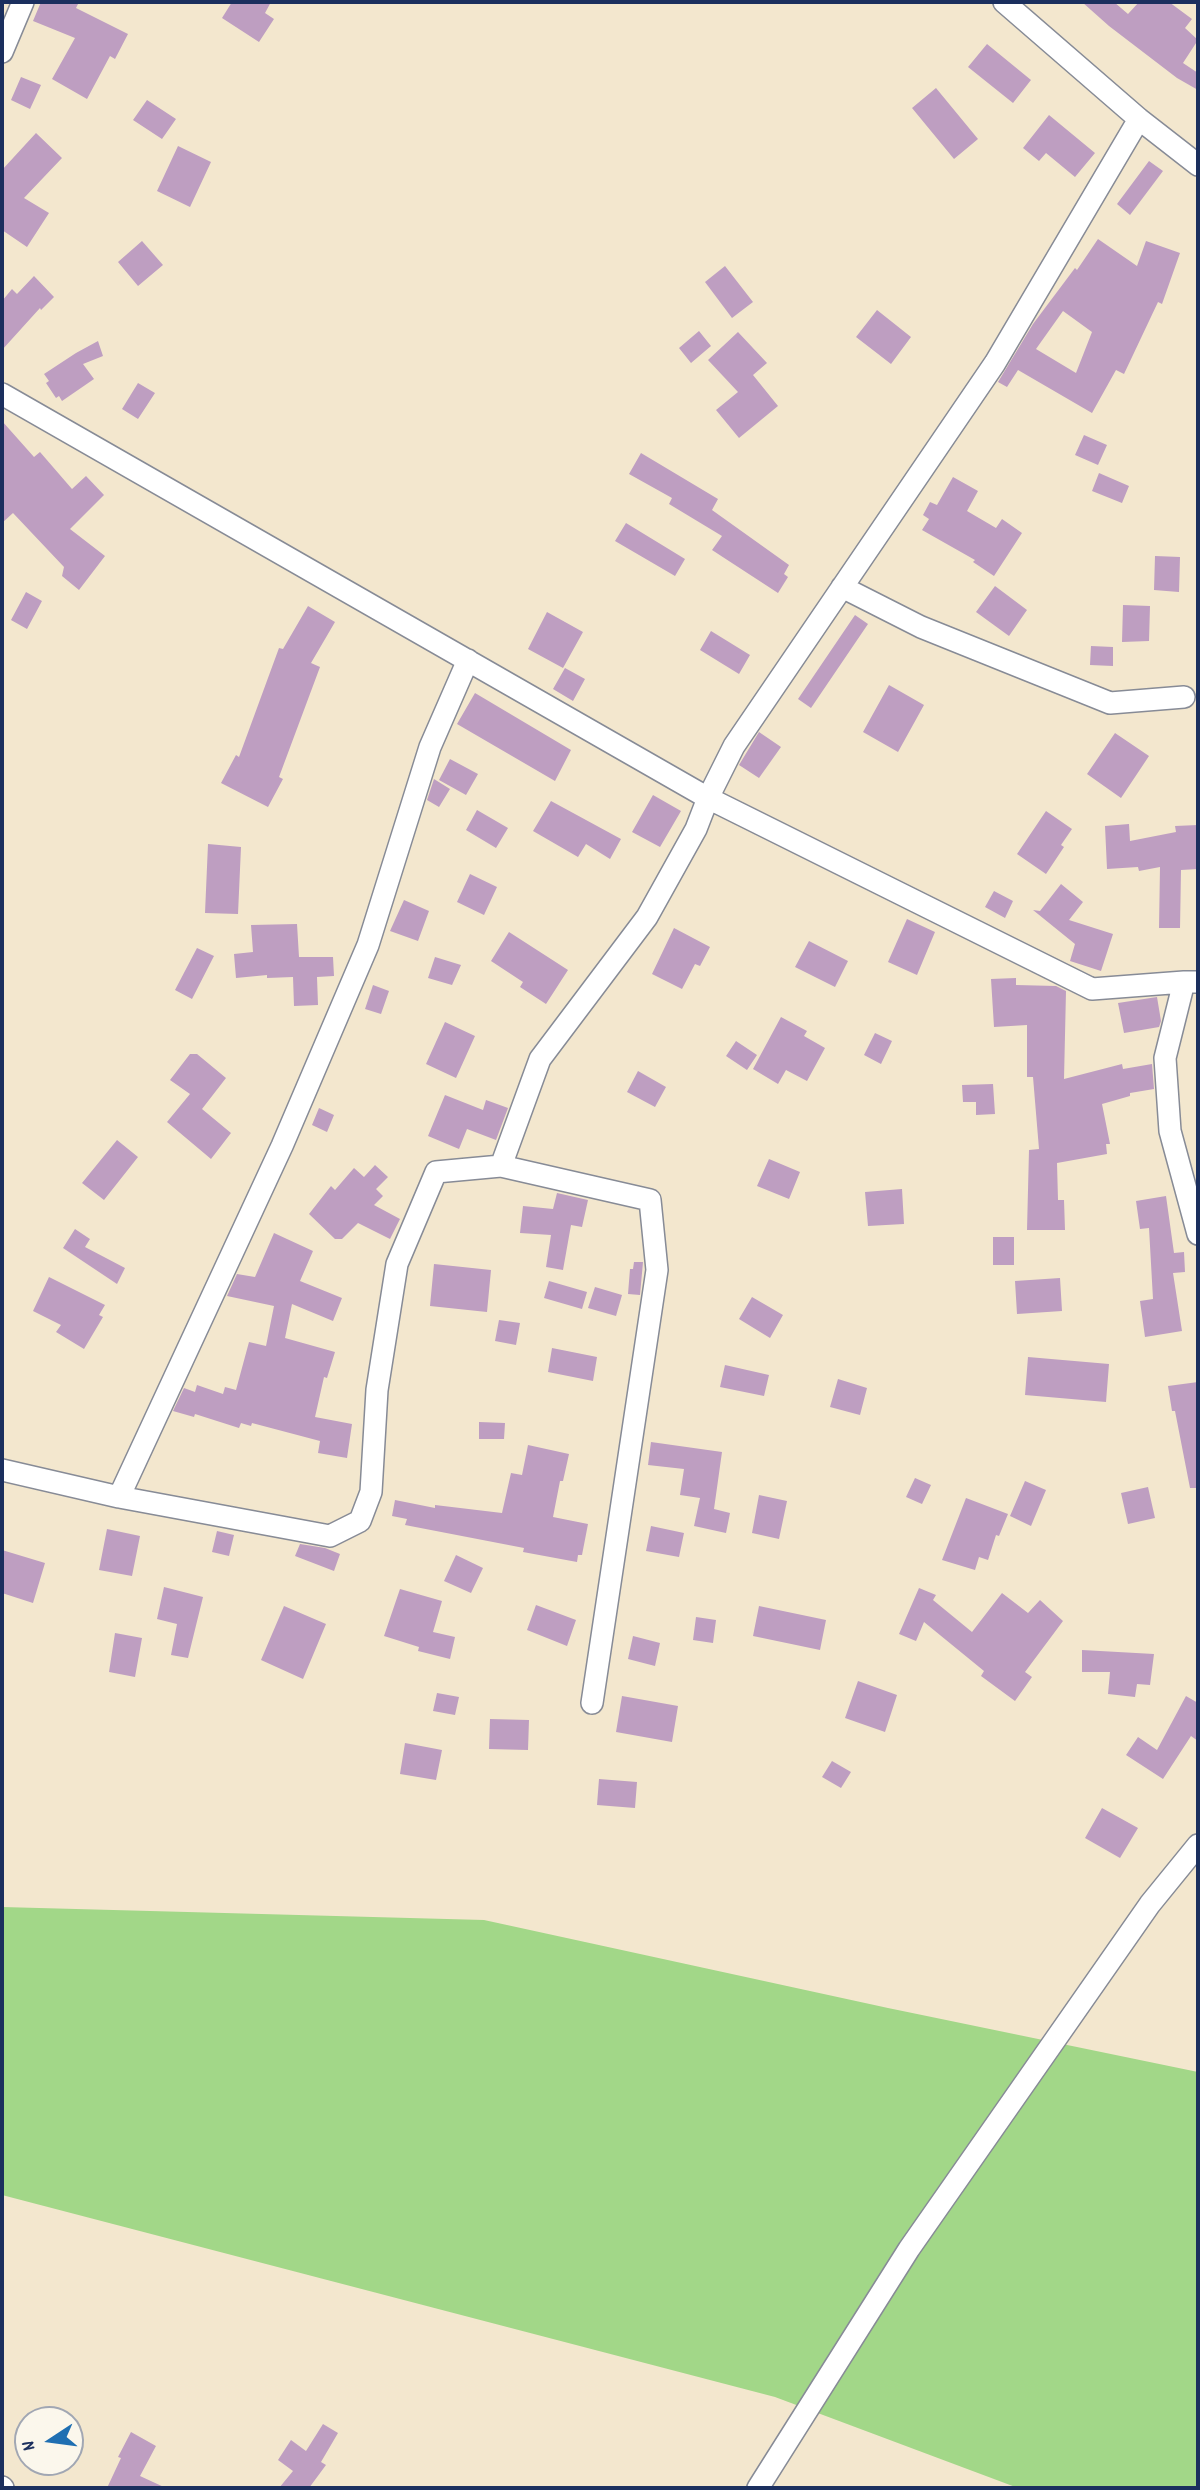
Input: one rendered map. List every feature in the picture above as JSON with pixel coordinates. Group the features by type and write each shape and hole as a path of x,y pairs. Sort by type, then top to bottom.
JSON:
{"street":[{"path":"2,52 23,2"},
{"path":"1004,2 1139,120 1198,165"},
{"path":"501,1166 540,1059 647,917 696,829 734,746 995,363 1139,120"},
{"path":"2,394 708,798 1092,989 1191,982 1171,1026 1165,1058 1170,1131 1198,1234"},
{"path":"842,587 921,627 1110,703 1184,697"},
{"path":"119,1497 282,1146 362,957 430,747 468,660"},
{"path":"2,1470 119,1497 330,1536 360,1521 370,1492 377,1390 397,1264 436,1172 501,1166 650,1200 657,1270 593,1703"},
{"path":"758,2488 909,2249 1150,1904 1198,1844"}],"green space":[{"path":"2,1907 484,1920 1198,2072 1198,2488 1018,2488 775,2397 2,2195"}],"building":[{"path":"41,2 79,2 76,8 128,34 115,59 110,56 87,99 52,79 75,38 33,21"},
{"path":"232,2 271,2 265,13 274,19 259,42 222,18"},
{"path":"1082,2 1114,2 1128,14 1139,2 1169,2 1192,19 1185,28 1198,40 1183,63 1198,73 1198,90 1177,78"},
{"path":"987,44 1031,80 1013,103 968,67"},
{"path":"21,77 41,85 30,109 11,100"},
{"path":"936,88 978,139 954,159 912,108"},
{"path":"147,100 176,119 162,139 133,120"},
{"path":"1049,115 1095,153 1075,177 1046,153 1039,161 1023,148"},
{"path":"36,133 62,158 24,198 49,213 27,247 2,230 2,170"},
{"path":"178,146 211,162 190,207 157,191"},
{"path":"1149,161 1163,171 1130,215 1117,204"},
{"path":"1098,239 1137,266 1146,241 1180,253 1162,304 1158,302 1124,374 1116,370 1092,413 1018,370 1007,387 998,382 1033,324 1075,268 1077,270","holes":["1063,311 1092,332 1076,373 1036,349"]},
{"path":"142,241 163,265 138,286 118,262"},
{"path":"725,266 753,302 732,318 705,282"},
{"path":"34,276 54,297 41,310 40,308 2,350 2,301 12,289 17,294"},
{"path":"877,310 911,337 891,364 856,337"},
{"path":"699,331 711,346 691,363 679,348"},
{"path":"738,332 767,363 753,375 778,406 739,438 716,410 738,392 708,360"},
{"path":"98,341 103,356 83,364 94,379 62,401 59,396 56,398 46,383 49,381 44,374"},
{"path":"138,383 155,393 138,419 122,409"},
{"path":"2,421 34,457 40,452 72,489 86,476 104,495 70,529 105,556 79,590 62,576 64,567 13,513 2,523"},
{"path":"1084,435 1107,445 1098,465 1075,455"},
{"path":"641,453 718,499 712,510 789,565 784,574 788,577 778,593 712,550 722,536 669,504 672,498 629,474"},
{"path":"1099,473 1129,486 1122,503 1092,491"},
{"path":"953,477 978,491 967,511 996,528 1002,519 1022,533 994,576 973,562 975,560 922,530 929,519 923,515 930,502 937,505"},
{"path":"626,523 685,559 675,576 615,541"},
{"path":"1155,556 1180,557 1179,592 1154,590"},
{"path":"995,586 1027,610 1009,636 976,612"},
{"path":"26,592 42,601 27,629 11,620"},
{"path":"1123,605 1150,606 1149,641 1122,642"},
{"path":"308,606 335,622 311,663 320,667 279,777 283,779 268,807 221,783 236,755 239,757 279,648 283,649"},
{"path":"547,612 583,632 563,668 528,649"},
{"path":"855,615 868,624 811,708 798,699"},
{"path":"711,631 750,655 739,674 700,650"},
{"path":"1091,646 1113,647 1113,666 1090,665"},
{"path":"565,668 585,679 573,701 553,689"},
{"path":"889,685 924,705 898,752 863,732"},
{"path":"475,693 571,750 555,781 457,724"},
{"path":"759,732 781,747 759,778 739,765"},
{"path":"1115,733 1149,756 1121,798 1087,774"},
{"path":"450,759 478,774 466,795 439,780"},
{"path":"434,779 450,789 439,807 427,800"},
{"path":"653,795 681,811 660,847 632,832"},
{"path":"551,801 621,839 610,859 586,844 578,857 533,831"},
{"path":"477,810 508,828 496,848 466,830"},
{"path":"1046,811 1072,829 1046,874 1017,854"},
{"path":"1129,824 1130,841 1176,832 1175,826 1198,825 1198,869 1181,870 1180,928 1159,928 1160,867 1139,871 1138,867 1107,869 1105,826"},
{"path":"208,844 241,847 238,914 205,913"},
{"path":"470,874 497,887 484,915 457,902"},
{"path":"1061,884 1083,902 1069,920 1113,934 1101,971 1070,961 1075,944 1033,910 1040,911"},
{"path":"994,891 1013,901 1005,918 985,907"},
{"path":"404,900 429,911 418,941 390,931"},
{"path":"907,919 935,932 917,975 888,962"},
{"path":"297,924 299,957 333,957 334,976 317,977 318,1005 294,1006 293,977 267,978 267,975 236,978 234,954 253,952 251,925"},
{"path":"674,928 710,947 700,966 695,964 682,989 652,974"},
{"path":"509,932 568,970 546,1004 520,987 523,982 491,961"},
{"path":"809,941 848,961 835,987 795,967"},
{"path":"197,948 214,956 192,999 175,990"},
{"path":"435,957 461,965 452,985 428,978"},
{"path":"1016,978 1016,985 1056,986 1066,991 1064,1079 1122,1064 1123,1069 1152,1064 1154,1089 1130,1093 1130,1096 1102,1104 1110,1144 1106,1144 1107,1154 1057,1163 1058,1200 1064,1200 1065,1230 1027,1230 1029,1150 1039,1149 1033,1077 1027,1077 1027,1025 994,1027 991,979"},
{"path":"373,985 389,991 381,1014 365,1009"},
{"path":"1157,997 1161,1021 1159,1027 1124,1033 1118,1003"},
{"path":"781,1017 807,1031 804,1036 825,1048 807,1081 786,1070 778,1084 753,1069"},
{"path":"445,1022 475,1036 456,1078 426,1064"},
{"path":"875,1033 892,1041 881,1064 864,1055"},
{"path":"736,1041 757,1055 747,1070 726,1056"},
{"path":"190,1054 197,1054 226,1078 202,1109 231,1133 211,1159 167,1122 190,1094 170,1080"},
{"path":"638,1071 666,1087 655,1107 627,1092"},
{"path":"993,1084 995,1114 976,1115 976,1102 963,1102 962,1085"},
{"path":"445,1095 483,1110 486,1100 508,1108 496,1140 467,1129 459,1149 428,1136"},
{"path":"319,1108 334,1115 327,1132 312,1125"},
{"path":"117,1140 138,1157 104,1200 82,1183"},
{"path":"769,1159 800,1172 789,1199 757,1186"},
{"path":"375,1165 388,1177 376,1189 383,1196 374,1205 400,1219 390,1239 358,1223 342,1239 335,1239 309,1214 331,1186 335,1190 354,1168 364,1177"},
{"path":"902,1189 904,1224 868,1226 865,1192"},
{"path":"557,1193 588,1200 582,1227 571,1225 563,1270 546,1267 551,1235 520,1233 523,1206 553,1209"},
{"path":"1166,1196 1174,1253 1184,1252 1185,1272 1173,1273 1182,1331 1145,1337 1140,1301 1153,1299 1149,1228 1140,1229 1136,1201"},
{"path":"75,1229 90,1239 85,1247 125,1268 117,1284 63,1248"},
{"path":"274,1233 313,1251 300,1281 342,1298 333,1321 292,1304 285,1338 335,1352 327,1378 324,1377 315,1417 352,1424 347,1458 318,1453 320,1441 252,1423 251,1426 241,1423 239,1428 195,1414 194,1417 173,1411 184,1388 195,1392 197,1385 223,1394 225,1387 236,1390 249,1342 266,1346 274,1306 227,1296 237,1274 255,1277"},
{"path":"993,1237 1014,1237 1014,1265 993,1265"},
{"path":"634,1262 643,1262 640,1295 628,1294 630,1269 633,1269"},
{"path":"434,1264 491,1270 487,1312 430,1306"},
{"path":"49,1277 105,1305 99,1315 103,1317 84,1349 56,1332 61,1325 33,1311"},
{"path":"1060,1278 1062,1311 1017,1314 1015,1281"},
{"path":"549,1281 587,1292 582,1309 544,1298"},
{"path":"595,1287 622,1295 616,1316 588,1308"},
{"path":"752,1297 783,1315 770,1338 739,1319"},
{"path":"499,1320 520,1323 516,1345 495,1341"},
{"path":"552,1348 597,1357 593,1381 548,1372"},
{"path":"1028,1357 1109,1364 1106,1402 1025,1395"},
{"path":"725,1365 769,1375 764,1396 720,1387"},
{"path":"838,1379 867,1388 860,1415 830,1407"},
{"path":"1198,1382 1198,1488 1190,1488 1168,1386"},
{"path":"479,1422 505,1423 504,1439 479,1439"},
{"path":"651,1442 722,1452 714,1509 730,1513 726,1533 694,1526 700,1498 680,1495 684,1469 648,1465"},
{"path":"528,1445 569,1454 553,1517 588,1524 582,1555 578,1555 577,1562 523,1552 524,1548 405,1525 407,1519 392,1516 395,1500 435,1508 435,1505 502,1513 511,1473 522,1475"},
{"path":"915,1478 931,1485 922,1504 906,1497"},
{"path":"1025,1481 1046,1490 1031,1526 1010,1516"},
{"path":"1148,1487 1155,1518 1128,1524 1121,1493"},
{"path":"759,1495 787,1501 779,1539 752,1533"},
{"path":"966,1498 1008,1514 999,1536 996,1535 988,1560 979,1557 975,1570 942,1560"},
{"path":"651,1526 684,1533 679,1557 646,1551"},
{"path":"107,1529 140,1536 132,1576 99,1570"},
{"path":"217,1531 234,1535 229,1556 212,1552"},
{"path":"300,1544 325,1548 340,1554 334,1571 295,1556"},
{"path":"2,1550 45,1563 33,1603 2,1593"},
{"path":"456,1555 483,1568 471,1593 444,1581"},
{"path":"164,1587 203,1597 188,1658 171,1655 177,1624 157,1619"},
{"path":"919,1588 936,1595 933,1600 972,1632 1002,1593 1028,1613 1040,1600 1063,1621 1025,1672 1032,1677 1015,1701 981,1676 984,1671 924,1622 916,1641 899,1634"},
{"path":"400,1589 442,1601 433,1632 455,1637 450,1659 418,1651 419,1647 384,1636"},
{"path":"536,1605 576,1620 567,1646 527,1630"},
{"path":"284,1606 326,1624 303,1679 261,1660"},
{"path":"759,1606 826,1620 820,1650 753,1636"},
{"path":"696,1617 716,1620 713,1643 693,1640"},
{"path":"115,1633 142,1638 135,1677 109,1672"},
{"path":"633,1636 660,1643 655,1666 628,1659"},
{"path":"1082,1650 1154,1654 1150,1685 1137,1684 1135,1697 1108,1694 1110,1672 1082,1672"},
{"path":"858,1681 897,1695 885,1732 845,1718"},
{"path":"437,1693 459,1697 455,1715 433,1711"},
{"path":"622,1696 678,1706 672,1742 616,1732"},
{"path":"1186,1696 1198,1703 1198,1741 1191,1736 1163,1779 1126,1755 1138,1737 1157,1750"},
{"path":"490,1719 529,1720 528,1750 489,1749"},
{"path":"405,1743 442,1750 436,1780 400,1774"},
{"path":"832,1761 851,1772 841,1788 822,1777"},
{"path":"599,1779 637,1782 635,1808 597,1805"},
{"path":"1102,1808 1138,1828 1120,1858 1085,1838"},
{"path":"323,2424 338,2433 321,2462 326,2465 309,2488 279,2488 293,2471 278,2460 291,2440 306,2451"},
{"path":"131,2432 156,2446 140,2476 166,2488 107,2488 121,2458 118,2457"}]}
